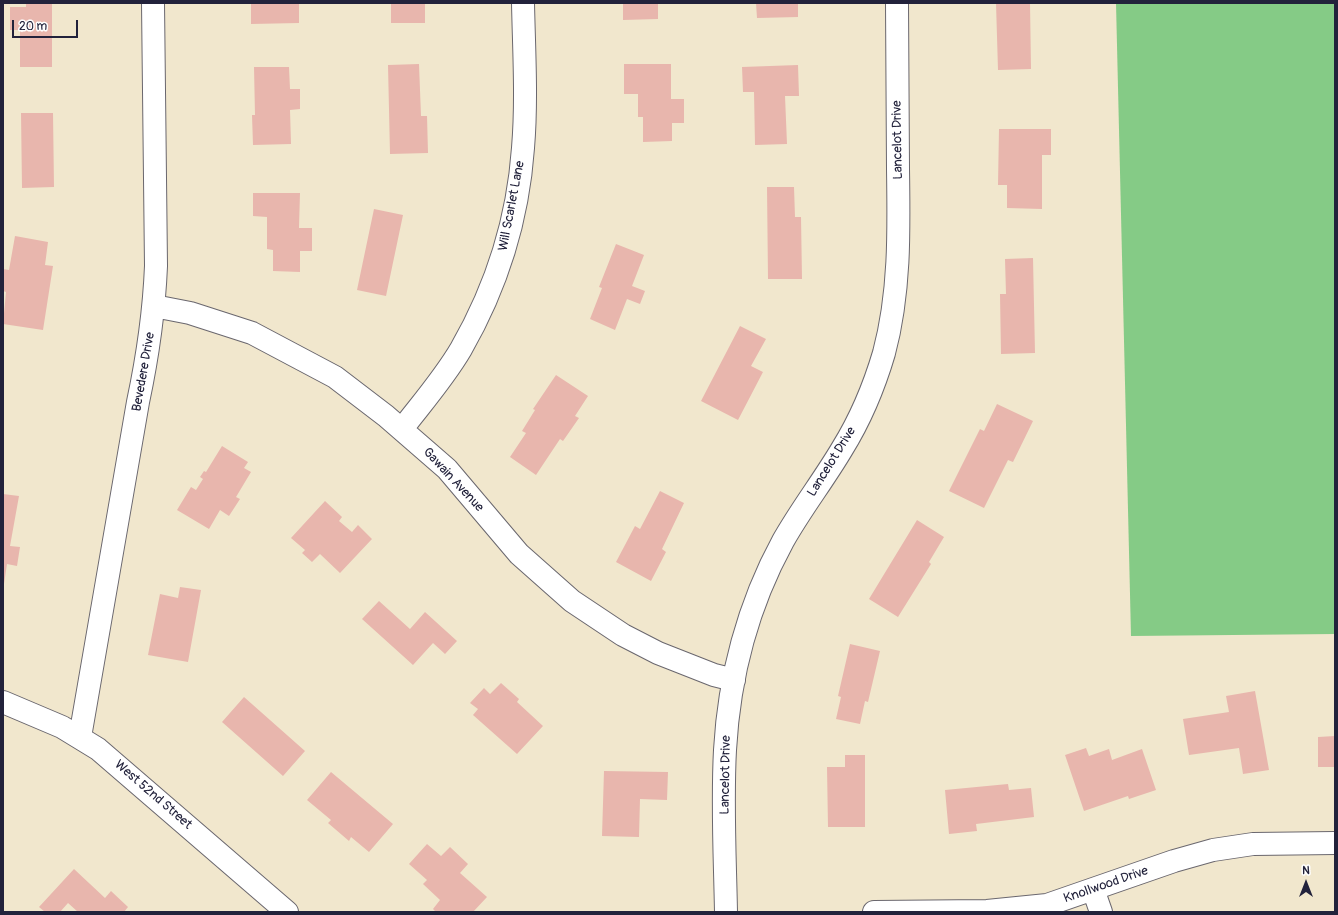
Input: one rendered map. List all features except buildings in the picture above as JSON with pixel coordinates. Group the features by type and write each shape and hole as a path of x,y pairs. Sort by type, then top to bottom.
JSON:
{"street":[{"name":"Bevedere Drive","path":"80,737 150,341 154,306 156,258 153,3"},
{"name":"Will Scarlet Lane","path":"402,429 434,390 461,349 488,294 502,256 517,197 523,152 525,106 523,3"},
{"name":"Lancelot Drive","path":"726,912 725,751 734,680 747,628 769,570 798,516 841,452 874,384 885,346 894,304 898,263 897,3"},
{"name":"Gawain Avenue","path":"154,306 190,313 225,323 271,342 335,377 402,429 447,469 519,554 572,601 623,634 658,653 714,675 734,680"},
{"name":"West 52nd Street","path":"3,702 62,727 80,737 120,766 287,912"},
{"name":"Knollwood Drive","path":"874,912 987,911 1027,908 1047,905 1193,855 1213,850 1253,844 1335,843"},
{"path":"1093,889 1101,912"}],"green space":[{"path":"1116,3 1335,3 1335,634 1131,636"}]}
